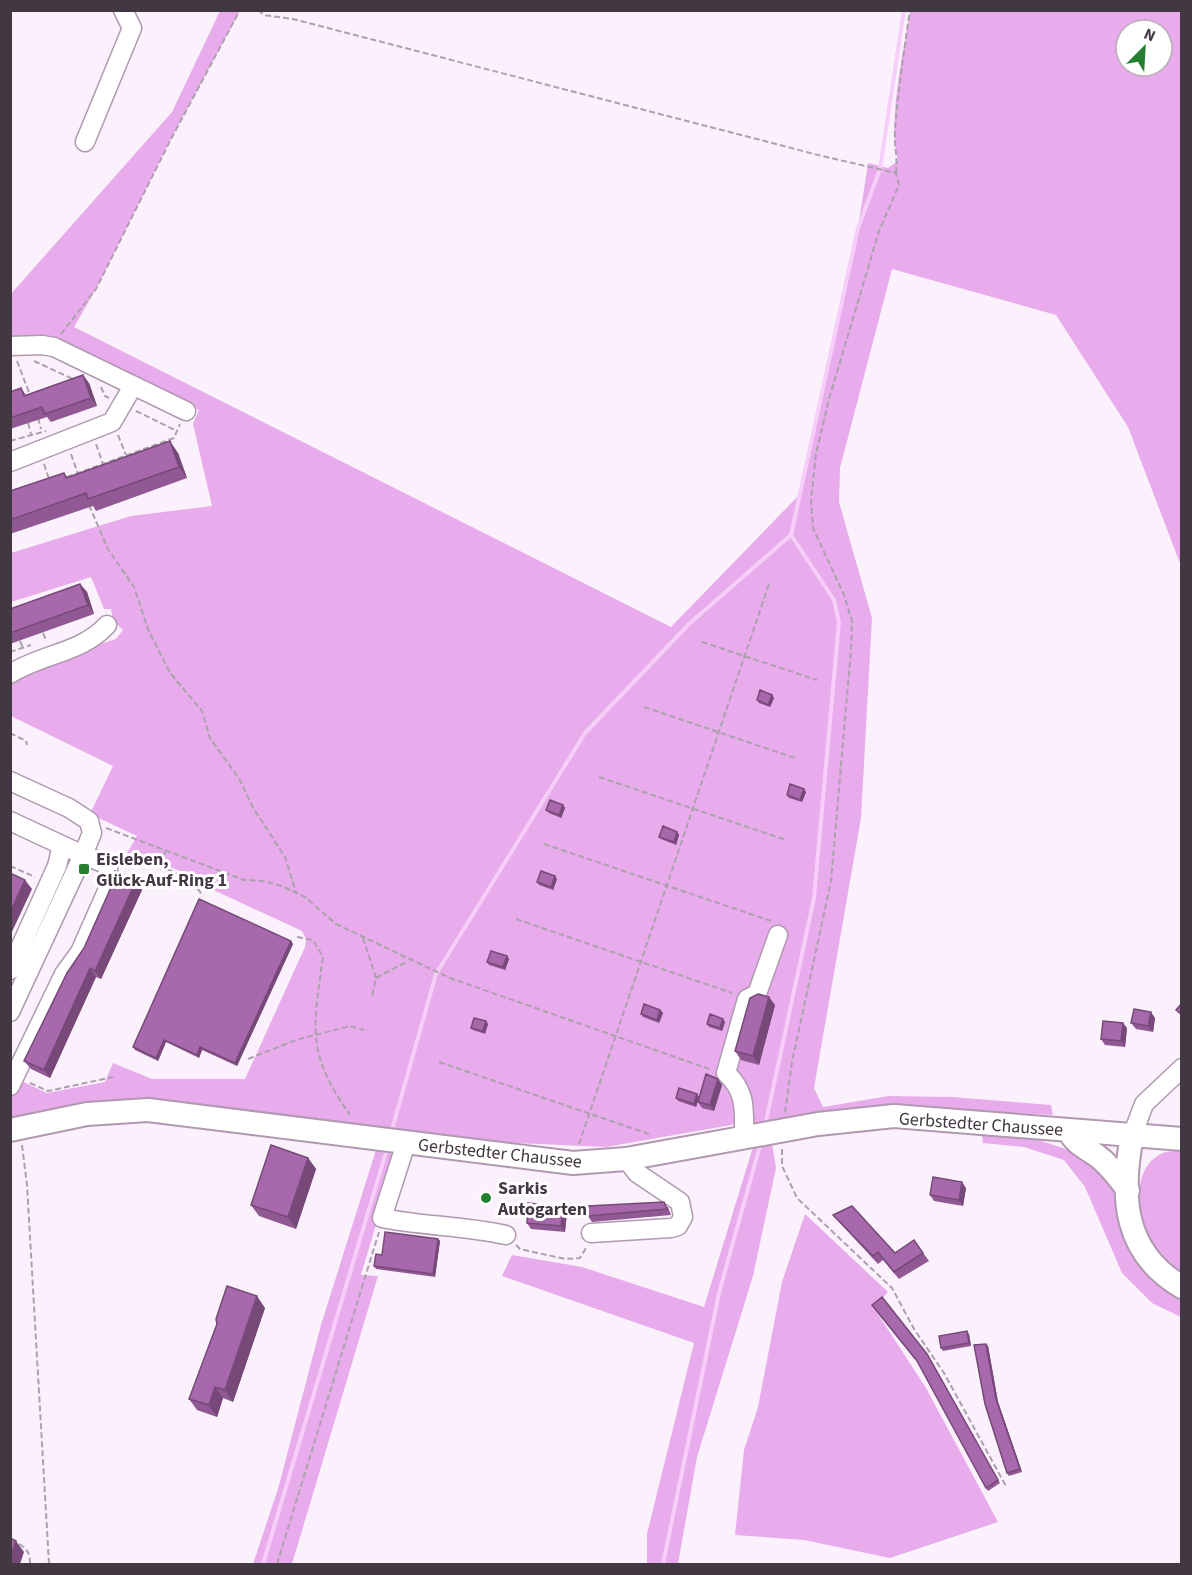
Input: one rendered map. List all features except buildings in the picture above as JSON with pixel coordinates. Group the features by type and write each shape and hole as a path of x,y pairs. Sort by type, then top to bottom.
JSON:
{"main road":[{"name":"Gerbstedter Chaussee","path":"15,1129 87,1114 148,1110 573,1163 626,1159 842,1121 894,1116 1182,1139"},
{"path":"1068,1130 1076,1144 1095,1154 1128,1190"},
{"path":"1132,1136 1128,1190 1132,1231 1148,1262 1182,1287"}],"street":[{"path":"85,142 132,28 123,10"},
{"path":"14,354 42,345 54,347 186,411"},
{"path":"10,462 112,422 133,386"},
{"path":"10,674 23,666 96,637 107,625"},
{"path":"10,781 69,808 89,821 92,833 10,1012"},
{"path":"10,821 108,865 108,889 80,952 57,988 13,1081"},
{"path":"10,970 50,884 62,845"},
{"path":"764,1134 736,1083 726,1073 747,999 757,994 778,934"},
{"path":"1132,1136 1144,1104 1182,1068"},
{"path":"394,1142 382,1218 433,1226 473,1228 506,1235"},
{"path":"591,1233 671,1228 678,1226 683,1217 680,1202 637,1173 626,1159"}],"path":[{"path":"54,347 64,329 96,289 171,139 240,10"},
{"path":"258,10 264,15 293,19 822,156 873,165 896,172"},
{"path":"910,10 899,86 894,148 898,161 896,172 899,185 879,231 829,399 816,454 811,500 813,528 844,595 852,621 851,650 831,881 792,1062 764,1134 797,1198 892,1288 914,1329 944,1373 1007,1488"},
{"path":"10,362 14,354"},
{"path":"14,354 75,380"},
{"path":"14,354 33,404"},
{"path":"99,383 105,396 177,431"},
{"path":"62,478 174,438 186,411"},
{"path":"36,414 41,430"},
{"path":"112,422 126,456"},
{"path":"91,430 103,464"},
{"path":"65,440 81,483"},
{"path":"159,444 162,451"},
{"path":"138,452 141,459"},
{"path":"114,460 117,467"},
{"path":"90,468 93,476"},
{"path":"50,483 55,481"},
{"path":"88,502 108,549 134,587 149,632 171,674 202,711 210,738 240,780 252,806 285,857 296,893"},
{"path":"573,1163 770,581"},
{"path":"43,633 46,640"},
{"path":"20,641 22,648"},
{"path":"702,642 817,680"},
{"path":"644,707 795,758"},
{"path":"10,734 26,741 27,745"},
{"path":"599,777 786,840"},
{"path":"89,821 143,844 166,849 244,880 263,880 296,893 336,924 409,961 447,977 726,1073"},
{"path":"544,844 781,925 778,934"},
{"path":"160,866 166,849"},
{"path":"108,865 135,862 160,866 196,884 203,896"},
{"path":"10,866 50,884"},
{"path":"516,919 747,999"},
{"path":"297,937 313,940 323,957 314,1036 316,1052 334,1092 350,1116"},
{"path":"363,938 376,978 372,996"},
{"path":"376,978 409,961"},
{"path":"248,1059 268,1049 350,1026 364,1030"},
{"path":"439,1062 656,1136"},
{"path":"13,1081 48,1091 113,1077"},
{"path":"15,1129 27,1185 49,1564"},
{"path":"277,1564 382,1218"},
{"path":"506,1235 520,1249 565,1259 580,1258 591,1233"},
{"path":"10,1541 26,1548 30,1556 30,1564"}],"shaded area":[{"path":"220,11 240,11 171,139 96,289 74,327 671,627 801,493 858,228 868,163 888,168 898,161 894,127 895,107 910,11 1181,11 1181,566 1128,427 1056,315 892,269 840,468 839,502 872,618 861,818 814,1088 823,1107 889,1096 952,1097 1051,1105 1053,1115 922,1109 750,1129 748,1122 606,1147 516,1143 402,1129 384,1130 276,1118 11,1122 11,1076 47,1093 105,1082 113,1063 152,1079 245,1079 305,947 306,939 302,931 209,888 201,888 176,869 143,861 122,862 137,836 90,814 113,766 11,716 11,681 37,664 116,639 123,630 113,621 111,609 104,609 91,577 11,602 11,553 131,516 212,506 193,424 199,410 50,339 11,342 10,295 172,112"},
{"path":"981,1130 1015,1135 1066,1149 1096,1166 1109,1178 1121,1220 1137,1260 1155,1281 1181,1299 1181,1317 1152,1303 1122,1273 1085,1187 1064,1160 1024,1147 983,1143"},
{"path":"772,1143 776,1168 753,1276 697,1457 678,1564 647,1564 647,1534 694,1343 502,1276 512,1255 582,1267 704,1307 753,1147"},
{"path":"376,1150 397,1154 361,1275 378,1276 292,1564 253,1564 278,1489 321,1325"},
{"path":"1181,1151 1181,1275 1159,1256 1150,1242 1144,1229 1139,1200 1144,1172 1152,1161 1165,1152"},
{"path":"805,1214 888,1292 874,1308 926,1388 998,1522 890,1558 804,1540 735,1535 744,1450 758,1407 782,1282"}],"waterway":[{"path":"765,1126 814,898 839,622 834,600 791,535 858,228 880,169 904,10"},
{"path":"391,1133 436,974 585,733 690,623 791,535"},
{"path":"663,1564 719,1293 761,1142"},
{"path":"263,1564 387,1149"}],"place":[{"name":"Eisleben, Glück-Auf-Ring 1","path":"84,869"},
{"name":"Sarkis Autogarten","path":"486,1198"}]}
